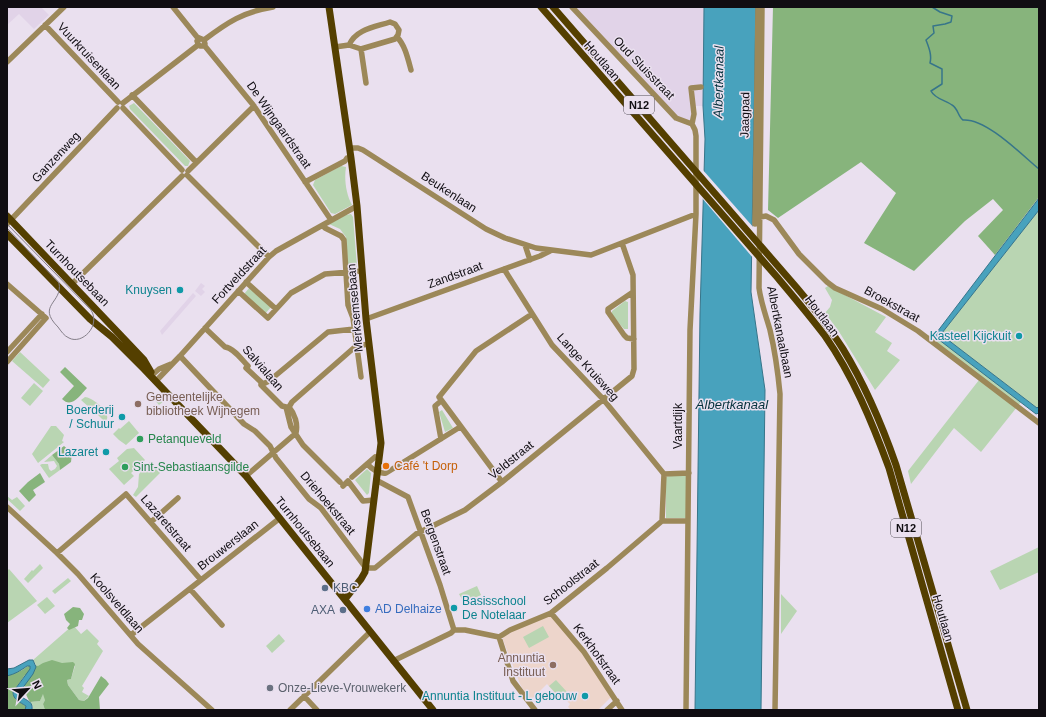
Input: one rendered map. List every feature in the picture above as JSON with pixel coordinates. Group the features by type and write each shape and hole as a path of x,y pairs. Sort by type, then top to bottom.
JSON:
{"main road":[{"name":"Merksemsebaan","path":"329,7 357,206 366,319 381,443 366,568 364,575 344,600"},
{"name":"Houtlaan","path":"541,7 799,303 825,337 849,377 876,434 889,468 958,710"},
{"name":"Houtlaan","path":"553,7 775,261 813,307 843,349 857,373 884,431 902,481 966,710"},
{"name":"Turnhoutsebaan","path":"8,220 72,284 154,379 246,476 433,710"},
{"name":"Turnhoutsebaan","path":"7,234 87,315 124,344"}],"street":[{"path":"7,62 64,7"},
{"name":"De Wijngaardstraat","path":"172,7 254,106 331,220"},
{"path":"121,104 224,25 255,10 273,7"},
{"name":"Oud Sluisstraat","path":"572,7 676,118 692,124"},
{"name":"Jaagpad","path":"755,224 758,7"},
{"name":"Albertkanaalbaan","path":"762,7 759,288 762,305 770,332 778,373 780,394 775,710"},
{"path":"335,47 349,45 361,48 395,39 399,32 398,27 393,22 390,22 358,32 351,40 349,45"},
{"name":"Vuurkruisenlaan","path":"45,25 185,173 269,257"},
{"path":"397,37 401,40 404,47 411,70"},
{"path":"361,48 366,82"},
{"path":"692,124 694,114 691,88 701,87"},
{"name":"Vuurkruisenlaan","path":"132,95 196,162"},
{"name":"Ganzenweg","path":"8,220 117,108 115,106 121,104"},
{"path":"72,284 254,106"},
{"name":"Vaartdijk","path":"686,710 690,330 696,214 696,141 695,130 692,124"},
{"name":"Beukenlaan","path":"350,148 358,148 363,150 486,229 525,245"},
{"path":"305,182 345,161 347,158 351,158"},
{"name":"Fortveldstraat","path":"154,379 159,369 172,364 180,356 246,282 276,251 357,206"},
{"path":"530,260 525,245 591,255 696,214"},
{"name":"Broekstraat","path":"760,217 766,216 774,220 799,254 826,282 835,288 882,309 918,331 1039,423"},
{"name":"Merksemsebaan","path":"325,228 341,236 344,240 348,305 353,318 361,377"},
{"name":"Veldstraat","path":"366,568 375,568 420,531 465,510 502,482 632,376 634,369 634,339 632,269 622,243"},
{"name":"Zandstraat","path":"366,319 530,260 550,250"},
{"name":"Lange Kruisweg","path":"504,269 552,345 603,399 664,474"},
{"path":"238,291 268,318 291,293 325,274 362,271"},
{"path":"246,282 276,309"},
{"path":"7,284 46,318 7,362"},
{"path":"633,292 608,309 608,312 624,335 627,338 634,339"},
{"path":"7,352 42,314"},
{"path":"441,439 435,407 436,404 476,351 532,314"},
{"name":"Salvialaan","path":"204,328 225,347 230,348 248,366 246,368 261,382 261,386 282,406 288,407"},
{"path":"261,386 328,332 354,329"},
{"path":"369,344 356,346 288,407 293,411 297,427 296,433 303,445 341,484 348,481 363,501 374,500"},
{"name":"Driehoekstraat","path":"180,356 244,424 255,431 270,446 276,458 306,495 321,508 366,568"},
{"path":"440,399 502,482"},
{"path":"367,464 372,470 383,474 386,473 460,427"},
{"path":"246,476 296,433"},
{"path":"352,477 375,457"},
{"path":"688,521 662,521 664,474 689,472"},
{"name":"Bergenstraat","path":"376,480 408,497 454,630"},
{"name":"Lazaretstraat","path":"57,553 126,494 201,580"},
{"path":"151,522 178,498"},
{"name":"Koolsveldlaan","path":"7,508 78,574 131,635 212,710"},
{"name":"Brouwerslaan","path":"131,635 280,518"},
{"name":"Schoolstraat","path":"499,637 510,630 551,613 662,521"},
{"path":"190,589 222,625"},
{"name":"Kerkhofstraat","path":"551,613 584,652 622,710"},
{"path":"393,661 451,633 454,630 464,630 499,637 513,681 535,710"},
{"path":"290,710 370,632"},
{"path":"304,696 317,710"},
{"path":"607,710 617,701"}],"shaded area":[{"path":"7,7 41,7 49,15 34,29 19,14 7,25"},
{"path":"572,7 704,7 703,106 693,106 692,124 680,120"},
{"path":"201,283 205,286 202,289 205,292 201,296 195,291"},
{"path":"193,293 196,296 162,335 160,331"},
{"name":"Annuntia Instituut","path":"551,613 577,643 613,695 598,710 571,710 568,707 570,704 563,697 560,699 547,684 531,700 528,698 520,684 503,637 511,633 510,630"}],"green space":[{"path":"773,7 1039,7 1039,197 995,255 978,236 1003,210 993,199 965,221 914,271 864,243 896,193 861,162 778,218 768,210"},
{"path":"134,103 190,161 188,166 185,166 130,109 129,106"},
{"path":"341,166 346,167 346,186 352,205 335,214 331,213 313,185 315,180"},
{"path":"1039,210 1039,406 1037,408 943,336 942,333"},
{"path":"351,214 353,217 356,269 348,269 346,237 340,229 329,224"},
{"path":"351,275 355,276 362,339 358,340 357,313 354,306 352,286 349,284 348,278"},
{"path":"828,286 886,317 875,332 892,343 887,351 900,360 875,390 838,330 825,313 830,307 832,300 825,288"},
{"path":"250,287 271,307 265,314 244,294"},
{"path":"625,301 628,302 628,329 624,329 612,315 612,311"},
{"path":"920,335 934,336 1021,402 981,452 954,428 911,484 908,471 979,380"},
{"path":"20,352 50,380 43,388 12,361"},
{"path":"65,367 87,388 76,400 72,402 66,402 62,399 74,386 60,372"},
{"path":"34,383 43,391 30,406 21,398"},
{"path":"157,394 164,401 159,405 153,398"},
{"path":"85,397 95,401 102,407 107,417 105,422 97,414 96,410 91,409 81,400"},
{"path":"442,410 453,428 445,432 439,412"},
{"path":"129,421 139,433 126,445 113,434"},
{"path":"51,426 56,426 64,435 62,441 64,442 38,463 32,454"},
{"path":"64,446 72,453 71,462 60,470 59,464 52,455"},
{"name":"Sint-Sebastiaansgilde","path":"134,448 145,460 131,473 134,476 124,485 109,469 119,461 117,458 127,449"},
{"path":"52,455 59,464 60,470 49,478 40,465 48,464 51,471 55,469 57,466 54,461 44,462"},
{"path":"150,462 160,473 136,497 133,495 138,487 139,474"},
{"path":"367,469 371,473 369,493 367,495 355,480"},
{"path":"40,473 45,482 33,490 36,495 29,502 19,491"},
{"path":"686,476 686,518 666,518 666,477"},
{"path":"7,496 12,500 17,497 25,506 20,511 7,499"},
{"path":"1039,547 1039,572 1000,590 990,571"},
{"path":"40,564 43,568 28,583 24,579"},
{"path":"9,569 37,601 7,623 7,571"},
{"path":"68,578 71,581 55,594 52,591"},
{"path":"477,586 481,595 464,603 459,594"},
{"path":"781,594 797,611 781,634"},
{"path":"47,597 55,606 45,614 37,605"},
{"path":"73,607 80,608 84,614 82,620 79,620 78,626 69,630 67,628 70,624 66,620 64,614"},
{"path":"73,625 81,634 87,629 99,641 97,644 103,651 82,686 84,688 82,692 89,696 84,701 79,700 68,685 67,680 71,679 75,666 39,667 33,660"},
{"path":"543,626 549,637 529,648 523,637"},
{"path":"279,634 285,641 272,653 266,646"},
{"path":"52,660 62,663 73,662 75,664 71,679 67,680 68,685 79,700 84,701 88,698 101,676 106,680 109,684 99,697 100,710 45,710 43,704 45,700 43,694 40,701 30,702 28,699 25,689 25,675 13,692 15,699 27,708 25,710 7,710 7,676 30,665 38,666"},
{"path":"556,680 567,692 560,698 549,686"},
{"path":"43,693 45,695 43,704 45,710 32,710 33,707 30,702 40,701"}],"water":[{"name":"Albertkanaal","path":"704,7 756,7 751,292 765,390 761,710 695,710 700,314 705,139 703,106"},
{"path":"1039,198 1039,210 942,333 943,336 1037,408 1039,406 1039,413 1036,414 934,336"},
{"path":"29,660 33,660 36,667 33,674 19,693 30,702 32,706 32,710 25,710 26,706 16,699 13,692 30,669 30,666 7,676 7,669 14,668"}],"pier":[{"path":"702,169 754,228 753,258 702,198"}],"waterway":[{"path":"932,7 940,12 952,16 951,22 933,26 934,33 926,40 930,54 930,63 942,69 942,84 931,91 938,98 954,106 963,120 972,121 993,131 1039,169"}],"tram line":[{"path":"7,224 91,310 94,322 89,333 79,339 67,337 52,320 49,314 59,290 59,283 7,228"}],"place":[{"name":"Knuysen","path":"180,290"},
{"name":"Kasteel Kijckuit","path":"1019,336"},
{"name":"Gemeentelijke bibliotheek Wijnegem","path":"138,404"},
{"name":"Boerderij / Schuur","path":"122,417"},
{"name":"Petanqueveld","path":"140,439"},
{"name":"Lazaret","path":"106,452"},
{"name":"Café 't Dorp","path":"386,466"},
{"name":"Sint-Sebastiaansgilde","path":"125,467"},
{"name":"KBC","path":"325,588"},
{"name":"Basisschool De Notelaar","path":"454,608"},
{"name":"AD Delhaize","path":"367,609"},
{"name":"AXA","path":"343,610"},
{"name":"Annuntia Instituut","path":"553,665"},
{"name":"Onze-Lieve-Vrouwekerk","path":"270,688"},
{"name":"Annuntia Instituut - L gebouw","path":"585,696"}]}
